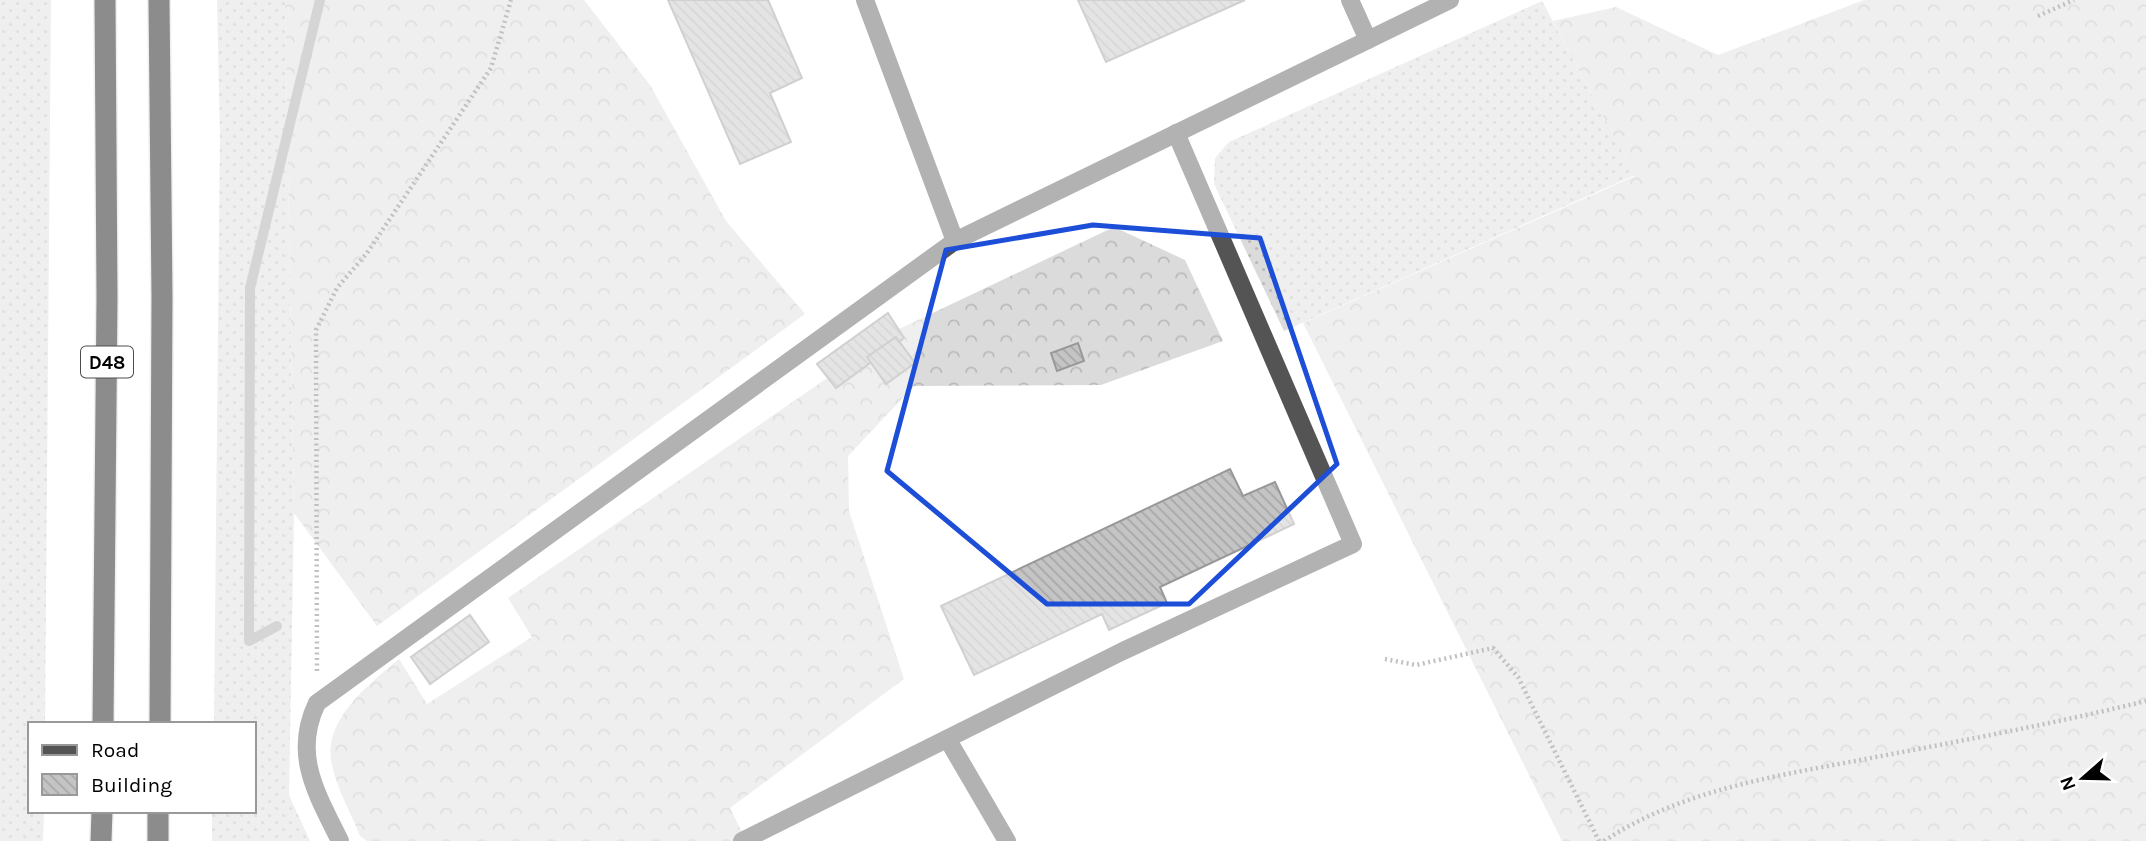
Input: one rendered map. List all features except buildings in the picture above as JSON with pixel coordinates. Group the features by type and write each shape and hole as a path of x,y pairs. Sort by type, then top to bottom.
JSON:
{"highway":[{"name":"D48","path":"103,722 107,312 105,0"},
{"name":"D48","path":"159,0 162,297 160,722"},
{"path":"101,841 102,813"},
{"path":"158,813 158,841"}],"lane":[{"path":"865,0 955,241"},
{"path":"1350,0 1368,40"},
{"path":"340,841 314,788 307,762 307,724 317,703 955,241 1450,0"},
{"path":"742,841 1123,651 1353,544 1177,133"},
{"path":"948,740 1007,841"}],"path":[{"path":"317,703 316,330 337,288 367,253 491,68 511,0"},
{"path":"2038,16 2074,0"},
{"path":"1385,659 1416,665 1493,649 1518,677 1602,841 1632,823 1681,803 1769,778 2063,722 2146,701"}],"highlighted area":[{"path":"1093,225 1260,238 1337,464 1189,604 1047,604 887,471 946,250"}],"green space":[{"path":"0,0 51,0 45,722 28,722 28,813 44,813 43,841 0,841"},
{"path":"217,0 285,0 294,513 289,795 310,841 212,841 212,813 256,813 256,722 214,722 220,135"},
{"path":"285,0 584,0 650,85 726,221 805,314 377,626 294,513"},
{"path":"1864,0 2146,0 2146,841 1562,841 1303,323 1635,176 1553,21 1616,7 1718,55"},
{"path":"1542,1 1635,175 1284,331 1214,184 1215,158 1229,142"},
{"path":"1114,227 1185,260 1223,341 1101,385 914,386 848,456 849,511 904,679 730,808 746,841 367,841 360,836 334,774 331,749 334,733 350,704 399,659 427,704 532,637 508,598 897,330"}],"waterway":[{"path":"277,626 249,641 250,288 320,0"}]}
